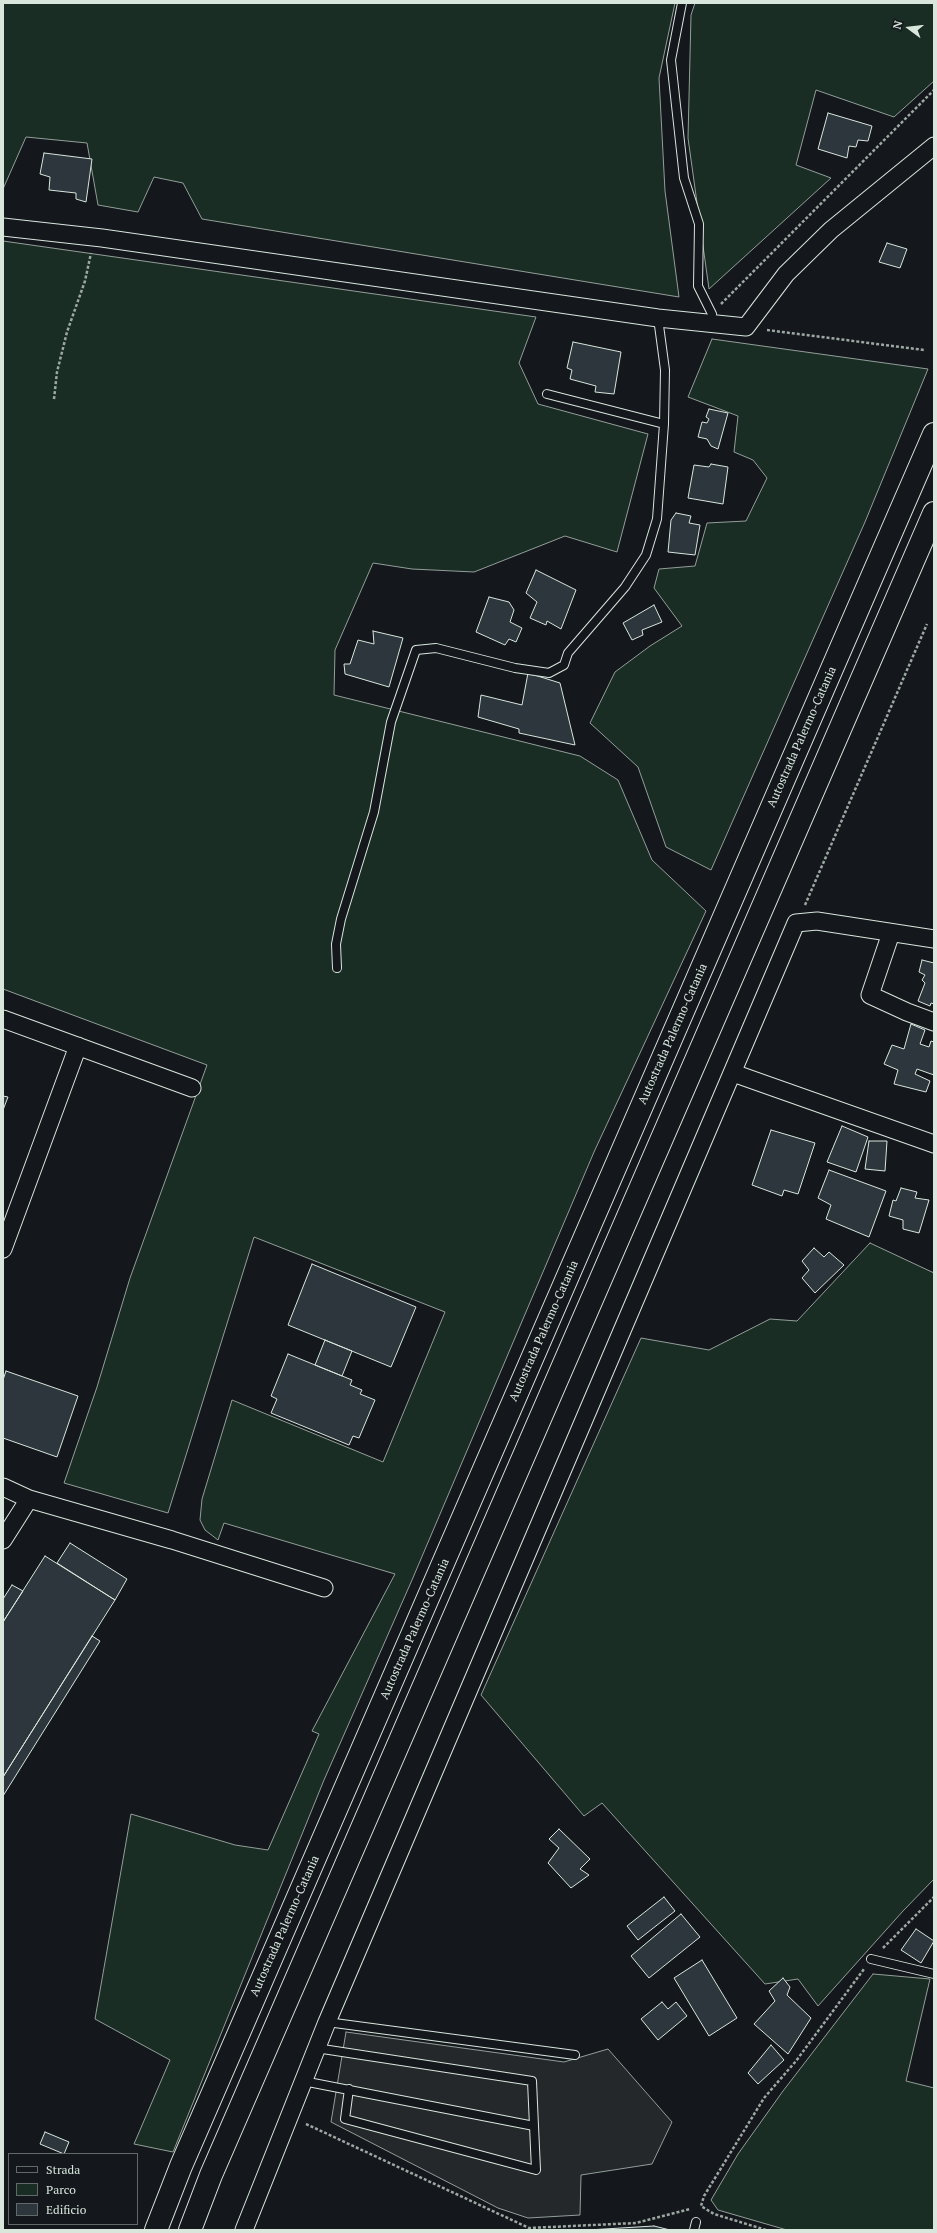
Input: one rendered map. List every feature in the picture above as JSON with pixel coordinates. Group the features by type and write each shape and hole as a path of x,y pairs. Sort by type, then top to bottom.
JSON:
{"highway":[{"name":"Autostrada Palermo-Catania","path":"156,2230 181,2166 934,434"},
{"path":"190,2230 214,2168 934,513"}],"street":[{"path":"3,227 95,237 658,318 746,327 786,274 831,230 934,146"},
{"path":"244,2230 316,2048 796,923 817,921 934,939"},
{"path":"891,933 870,995 907,1012 934,1022"},
{"path":"3,1019 192,1088"},
{"path":"3,1249 78,1046"},
{"path":"733,1072 934,1144"},
{"path":"3,1487 29,1499 172,1540 324,1588"},
{"path":"3,1540 29,1499"}],"lane":[{"path":"682,3 671,60 684,178 699,224 698,286 712,314"},
{"path":"337,968 336,944 340,919 374,812 391,722 416,650 436,648 515,668 549,673 564,665 568,653 625,587 646,555 657,519 664,424 665,370 658,318"},
{"path":"547,394 664,424"},
{"path":"872,1959 934,1974"},
{"path":"327,2022 575,2055"},
{"path":"316,2048 532,2081 536,2170 345,2119 349,2090"},
{"path":"303,2080 534,2126"}],"path":[{"path":"712,314 746,277 868,159 917,105 934,90"},
{"path":"54,399 57,372 67,332 85,281 95,237"},
{"path":"746,327 924,350"},
{"path":"796,923 927,624"},
{"path":"701,2206 704,2196 764,2098 796,2061 872,1959 934,1897"},
{"path":"289,2116 529,2228 636,2223 701,2206 714,2214 766,2230"}],"green space":[{"path":"3,3 675,3 659,78 665,191 679,297 202,219 183,183 154,177 138,212 98,205 87,143 26,137 3,189"},
{"path":"695,3 934,3 934,81 894,117 816,90 796,165 831,178 709,289 688,138 691,15"},
{"path":"3,241 536,317 519,363 538,404 648,434 617,552 565,536 474,572 412,569 373,563 335,650 334,695 580,756 618,780 652,860 706,911 594,1152 412,1580 324,1780 173,2152 134,2144 170,2060 95,2019 131,1814 235,1845 268,1850 319,1734 312,1731 395,1574 224,1523 218,1540 205,1530 200,1520 202,1499 232,1400 383,1462 445,1312 254,1237 168,1513 64,1483 97,1387 130,1278 207,1065 3,989"},
{"path":"712,339 928,369 865,522 711,870 666,847 638,767 590,723 615,672 650,646 682,626 654,588 659,569 695,566 707,523 746,521 767,478 753,460 734,452 738,416 688,397"},
{"path":"870,1243 934,1273 934,1879 903,1911 818,2006 798,1979 765,1984 602,1803 584,1816 481,1695 641,1338 709,1350 770,1319 797,1321"},
{"path":"873,1974 930,1979 906,2081 934,2088 934,2230 787,2230 718,2210 711,2200 738,2154 783,2091"}],"shaded area":[{"path":"346,2032 564,2062 608,2049 672,2122 652,2164 581,2175 580,2215 528,2218 498,2208 331,2122"}],"building":[{"path":"828,113 872,126 868,141 858,140 856,147 849,146 847,158 818,149"},
{"path":"44,153 92,159 86,202 76,199 76,193 49,190 50,177 40,174"},
{"path":"887,243 907,249 900,268 879,262"},
{"path":"573,342 621,352 614,394 595,392 596,386 570,379 572,370 567,368"},
{"path":"709,409 728,413 718,449 711,446 707,439 698,437 702,422 707,423 709,419 706,417"},
{"path":"711,464 728,467 723,504 688,498 694,465 709,467"},
{"path":"676,513 691,516 689,523 700,525 695,555 668,552 671,520"},
{"path":"536,570 576,590 561,629 547,621 546,625 530,618 537,602 526,593"},
{"path":"489,597 509,602 514,610 510,622 522,628 516,642 509,639 505,645 476,632"},
{"path":"654,605 662,622 642,630 643,635 632,640 623,623"},
{"path":"373,631 403,638 389,687 345,674 344,664 350,664 358,640 374,644"},
{"path":"528,673 560,683 575,745 519,733 519,729 478,717 481,695 522,705"},
{"path":"922,960 934,963 934,1004 931,1003 930,1006 918,1001 925,983 922,980 925,975 919,972"},
{"path":"911,1024 925,1030 920,1044 929,1047 931,1041 934,1042 934,1075 917,1069 915,1074 930,1081 926,1092 894,1084 898,1070 884,1064 892,1045 904,1049"},
{"path":"3,1096 8,1097 3,1110"},
{"path":"842,1126 868,1137 856,1172 827,1162"},
{"path":"771,1130 815,1143 798,1194 784,1190 782,1196 752,1185"},
{"path":"869,1141 887,1141 885,1171 865,1169"},
{"path":"829,1170 886,1191 869,1237 826,1219 831,1205 818,1198"},
{"path":"901,1188 917,1192 915,1198 929,1200 919,1233 903,1229 903,1220 889,1216 893,1200 896,1201"},
{"path":"814,1248 824,1257 829,1252 844,1265 815,1293 802,1278 809,1270 802,1261"},
{"path":"312,1264 416,1307 391,1367 288,1325"},
{"path":"325,1340 352,1351 342,1376 315,1365"},
{"path":"288,1354 352,1380 350,1385 362,1390 360,1394 375,1400 359,1438 353,1436 349,1445 271,1413 277,1399 271,1396"},
{"path":"6,1371 78,1396 57,1457 3,1438 3,1380"},
{"path":"70,1543 127,1579 115,1600 57,1563"},
{"path":"45,1556 115,1600 3,1777 3,1622"},
{"path":"12,1585 23,1591 3,1622 3,1599"},
{"path":"92,1636 100,1641 3,1796 3,1777"},
{"path":"559,1829 590,1859 580,1869 589,1875 571,1888 548,1863 559,1848 549,1839"},
{"path":"664,1897 675,1911 638,1940 627,1926"},
{"path":"681,1914 700,1937 649,1978 631,1956"},
{"path":"916,1929 934,1941 921,1963 901,1950"},
{"path":"702,1960 737,2018 709,2036 674,1978"},
{"path":"783,1978 790,1987 787,1995 811,2018 788,2054 754,2024 775,2001 769,1991"},
{"path":"662,2002 668,2009 676,2002 687,2016 658,2040 641,2019"},
{"path":"771,2045 784,2060 758,2084 748,2073"},
{"path":"45,2132 69,2142 64,2153 40,2144"},
{"path":"654,2226 670,2230 588,2230"}]}
